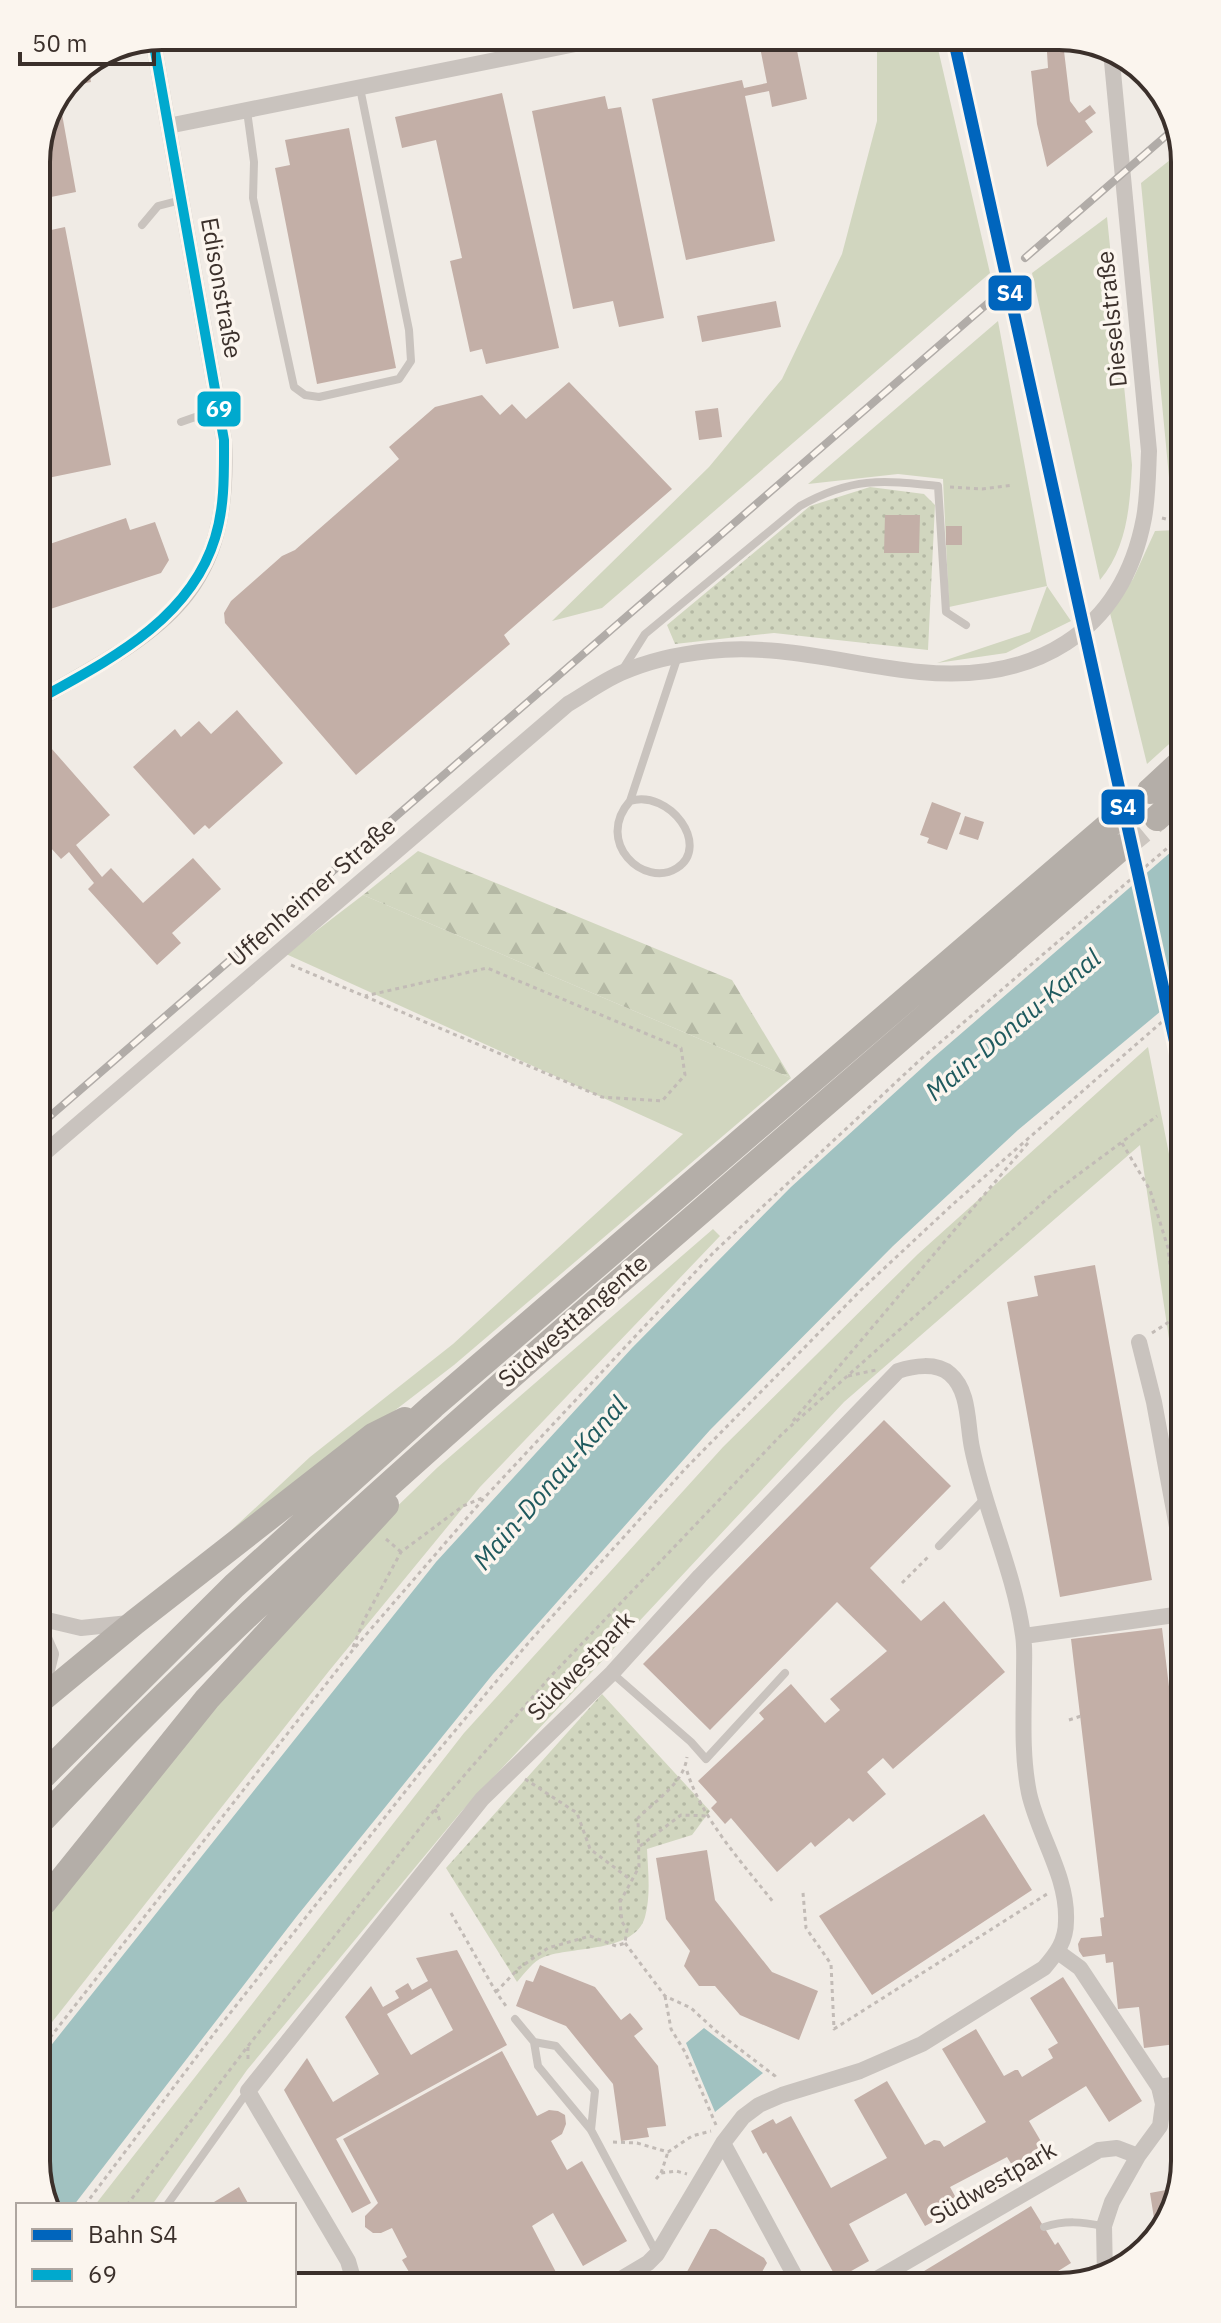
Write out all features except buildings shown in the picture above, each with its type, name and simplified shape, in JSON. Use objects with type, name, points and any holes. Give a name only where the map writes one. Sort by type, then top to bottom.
[{"type":"highway","points":[[1150,791],[1171,772]]},
{"type":"highway","points":[[1157,818],[1171,805]]},
{"type":"highway","name":"Südwesttangente","points":[[50,1769],[234,1586],[433,1406],[1117,818]]},
{"type":"highway","name":"Südwesttangente","points":[[50,1812],[254,1607],[477,1405],[1122,847]]},
{"type":"highway","points":[[50,1895],[207,1699],[477,1405]]},
{"type":"highway","points":[[50,1692],[373,1436],[433,1406]]},
{"type":"street","name":"Edisonstraße","points":[[50,693],[113,657],[174,611],[207,561],[220,517],[226,475],[224,440],[155,50]]},
{"type":"street","points":[[168,126],[545,50]]},
{"type":"street","name":"Dieselstraße","points":[[1112,64],[1149,451],[1145,516],[1123,579]]},
{"type":"street","name":"Uffenheimer Straße","points":[[50,1148],[568,704],[620,673],[710,650],[795,651],[920,672],[977,673],[1033,661],[1063,647],[1101,612],[1123,579]]},
{"type":"street","points":[[1139,1342],[1171,1494]]},
{"type":"street","name":"Südwestpark","points":[[248,2091],[482,1799],[612,1673],[721,1554],[898,1371],[913,1366],[936,1367],[950,1373],[958,1385],[966,1406],[985,1498],[1004,1554],[1024,1636],[1024,1740],[1030,1793],[1060,1885],[1067,1917],[1065,1937],[1058,1952]]},
{"type":"street","points":[[1024,1636],[1171,1616]]},
{"type":"street","points":[[50,1621],[81,1628],[135,1622]]},
{"type":"street","points":[[631,2273],[657,2254],[723,2143],[743,2117],[759,2105],[782,2095],[860,2071],[922,2044],[1044,1968],[1058,1952],[1080,1968],[1159,2087],[1163,2104],[1160,2126],[1138,2156],[1112,2202],[1104,2226],[1105,2263]]},
{"type":"street","points":[[1159,2087],[1171,2085]]},
{"type":"street","points":[[248,2091],[348,2261],[352,2273]]},
{"type":"street","points":[[723,2143],[793,2273]]},
{"type":"street","name":"Südwestpark","points":[[887,2273],[1099,2150],[1117,2148],[1138,2156]]},
{"type":"lane","points":[[247,110],[254,162],[253,198],[294,387],[305,395],[319,397],[399,379],[411,361],[409,330],[359,87]]},
{"type":"lane","points":[[142,225],[158,206],[181,200]]},
{"type":"lane","points":[[181,422],[218,409]]},
{"type":"lane","name":"Uffenheimer Straße","points":[[620,673],[645,634],[800,506],[828,491],[881,480],[938,486]]},
{"type":"lane","points":[[938,486],[946,612],[966,625]]},
{"type":"lane","points":[[630,801],[642,798],[658,801],[683,824],[690,840],[688,856],[680,867],[665,874],[651,873],[627,858],[615,832],[623,809],[630,801],[678,656]]},
{"type":"lane","points":[[939,1546],[985,1498]]},
{"type":"lane","points":[[612,1673],[691,1742],[708,1762],[785,1673]]},
{"type":"lane","points":[[515,2019],[534,2042],[538,2066],[591,2130],[657,2254]]},
{"type":"lane","points":[[534,2042],[556,2046],[595,2091],[591,2130]]},
{"type":"lane","points":[[168,2203],[248,2091]]},
{"type":"lane","points":[[1044,2227],[1060,2221],[1104,2226]]},
{"type":"path","points":[[938,486],[982,489],[1013,485]]},
{"type":"path","points":[[50,2038],[352,1651],[485,1497],[714,1252],[922,1058],[1171,845]]},
{"type":"path","points":[[273,957],[602,1097],[662,1101],[685,1075],[681,1048],[487,968],[365,996]]},
{"type":"path","points":[[87,2203],[226,2019],[423,1769],[530,1641],[686,1468],[861,1290],[952,1205],[1171,1014]]},
{"type":"path","points":[[783,1433],[1056,1191],[1157,1116]]},
{"type":"path","points":[[129,2203],[435,1809],[551,1676],[783,1433],[1035,1134]]},
{"type":"path","points":[[1121,1142],[1150,1190],[1168,1248],[1171,1278]]},
{"type":"path","points":[[1139,1342],[1171,1321]]},
{"type":"path","points":[[352,1651],[364,1620],[401,1552],[463,1506],[485,1497]]},
{"type":"path","points":[[902,1583],[939,1546]]},
{"type":"path","points":[[1069,1720],[1081,1716]]},
{"type":"path","points":[[656,2179],[668,2152],[692,2136],[719,2130],[685,2052],[671,2029],[665,1996],[625,1943],[627,1929],[622,1922],[620,1902],[639,1867],[638,1818],[676,1782],[686,1768],[691,1742]]},
{"type":"path","points":[[686,1768],[692,1787],[709,1816],[774,1903]]},
{"type":"path","points":[[514,1769],[529,1783],[577,1813],[590,1849],[631,1880]]},
{"type":"path","points":[[639,1846],[681,1815],[709,1816]]},
{"type":"path","points":[[803,1893],[806,1928],[831,1964],[834,2029],[1060,1885]]},
{"type":"path","points":[[451,1913],[515,2019]]},
{"type":"path","points":[[496,1992],[519,1968],[548,1948],[590,1936],[616,1946],[625,1943]]},
{"type":"path","points":[[665,1996],[691,2008],[775,2076],[782,2095]]},
{"type":"path","points":[[623,2143],[668,2152]]},
{"type":"path","points":[[661,2173],[676,2171],[701,2181]]},
{"type":"green space","points":[[877,50],[938,50],[990,273],[602,608],[552,621],[709,467],[782,379],[842,254],[877,121]]},
{"type":"green space","points":[[1171,159],[1171,498],[1141,183]]},
{"type":"green space","points":[[1107,217],[1132,465],[1125,526],[1116,554],[1100,580],[1032,273]]},
{"type":"green space","points":[[998,321],[1047,586],[949,607],[943,479],[898,474],[808,484]]},
{"type":"green space","points":[[870,487],[924,494],[935,505],[928,650],[774,633],[675,644],[667,625],[810,506]]},
{"type":"green space","points":[[1171,530],[1171,742],[1147,764],[1109,609],[1133,579],[1155,531]]},
{"type":"green space","points":[[1047,586],[1071,621],[1006,653],[937,663],[1030,632]]},
{"type":"green space","points":[[418,851],[732,980],[791,1078],[363,895]]},
{"type":"green space","points":[[363,895],[791,1078],[454,1365],[194,1565],[310,1457],[453,1344],[683,1134],[286,954]]},
{"type":"green space","points":[[1148,1047],[1171,1164],[1171,1352],[1140,1145],[844,1402],[461,1812],[247,2070],[153,2203],[97,2203],[464,1733],[723,1447],[918,1254]]},
{"type":"green space","points":[[713,1229],[720,1236],[480,1487],[329,1671],[50,2025],[50,1909],[256,1653],[438,1467]]},
{"type":"green space","points":[[602,1694],[710,1811],[692,1835],[647,1849],[648,1900],[639,1929],[616,1943],[544,1957],[517,1982],[446,1868]]},
{"type":"water","name":"Main-Donau-Kanal","points":[[1171,852],[1171,1003],[1018,1130],[893,1246],[710,1430],[493,1674],[297,1916],[76,2203],[59,2203],[52,2183],[50,2161],[50,2047],[436,1562],[632,1348],[791,1187],[934,1057]]},
{"type":"water","points":[[704,2028],[763,2073],[715,2112],[686,2043]]},
{"type":"tunnel","points":[[1117,818],[1150,791]]},
{"type":"tunnel","points":[[1122,847],[1157,818]]},
{"type":"railway","points":[[1025,258],[1167,135]]},
{"type":"railway","points":[[50,1116],[1002,291]]},
{"type":"rail line","name":"S4","points":[[956,50],[1171,1023]]},
{"type":"transit line","name":"69","points":[[50,693],[119,653],[167,615],[203,567],[221,514],[224,440],[155,50]]}]
